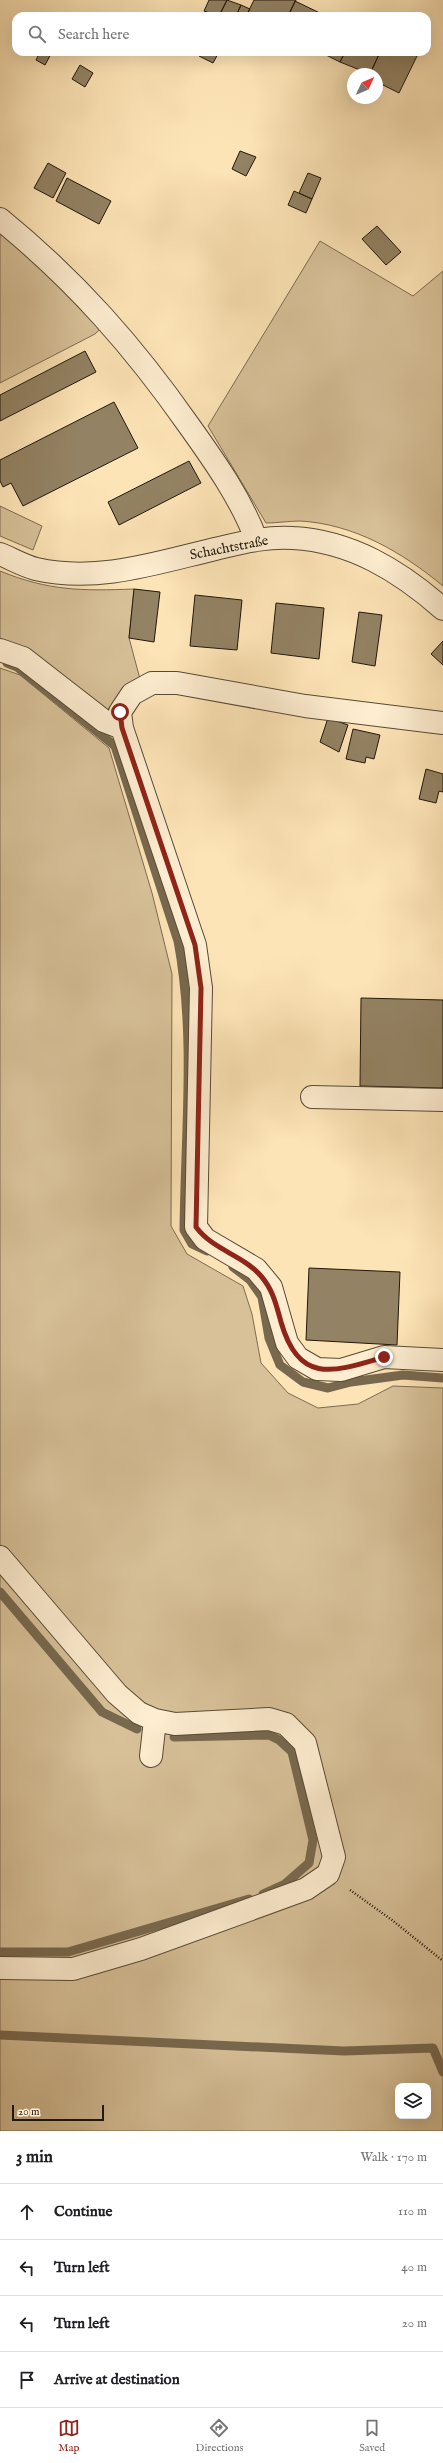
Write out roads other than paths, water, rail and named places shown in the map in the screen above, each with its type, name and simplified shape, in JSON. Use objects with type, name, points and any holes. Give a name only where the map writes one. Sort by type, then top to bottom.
[{"type":"street","points":[[0,219],[34,247],[82,292],[120,335],[215,461],[248,518],[256,540]]},
{"type":"street","name":"Schachtstraße","points":[[0,554],[35,569],[79,575],[125,571],[256,540],[293,538],[331,544],[373,559],[413,583],[443,609]]},
{"type":"street","points":[[0,650],[23,658],[104,721],[122,728]]},
{"type":"street","points":[[443,723],[305,706],[171,683],[152,683],[132,694],[120,712],[122,728],[195,945],[201,988],[196,1227],[205,1239],[256,1270],[271,1287],[287,1343],[298,1358],[317,1369],[340,1370],[384,1357],[443,1360]]},
{"type":"street","points":[[312,1097],[443,1100]]},
{"type":"street","points":[[0,1557],[118,1694],[139,1713],[155,1720],[175,1724],[268,1720],[286,1724],[305,1743],[334,1857],[328,1874],[306,1889],[126,1953],[73,1968],[0,1968]]},
{"type":"street","points":[[151,1756],[155,1720]]},
{"type":"waterway","points":[[7,663],[17,667],[115,746],[178,941],[187,1013],[188,1049],[184,1230],[192,1244],[207,1251]]},
{"type":"waterway","points":[[233,1267],[250,1280],[262,1297],[269,1338],[280,1365],[303,1382],[328,1388],[351,1382],[403,1375],[443,1378]]},
{"type":"waterway","points":[[0,1592],[102,1712],[137,1729]]},
{"type":"waterway","points":[[174,1737],[269,1735],[279,1740],[292,1752],[313,1840],[309,1863],[285,1884],[263,1894]]},
{"type":"waterway","points":[[0,1952],[68,1952],[249,1899]]},
{"type":"waterway","points":[[0,2035],[344,2051],[433,2048],[443,2072]]}]
